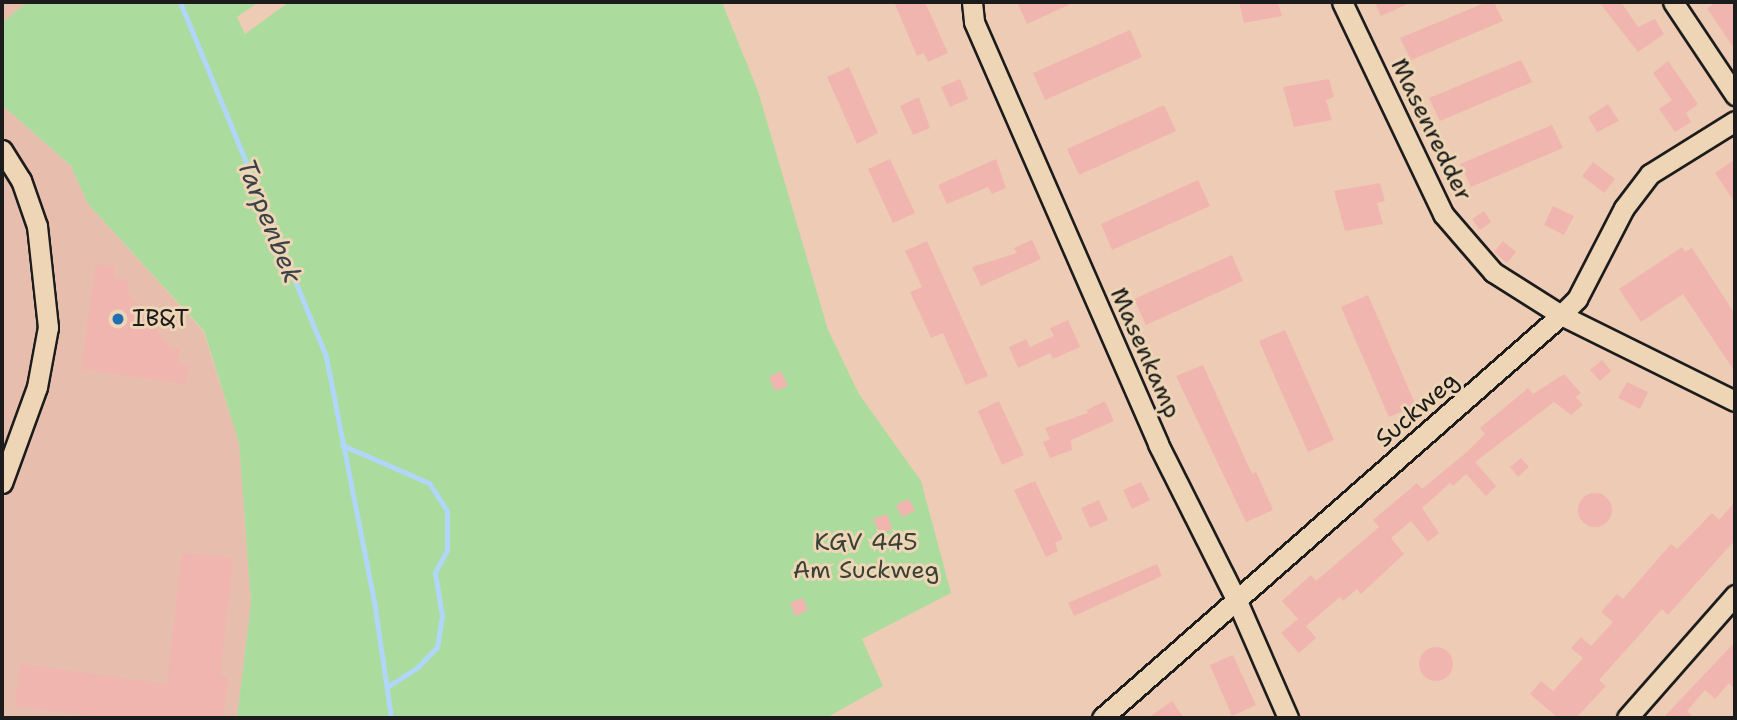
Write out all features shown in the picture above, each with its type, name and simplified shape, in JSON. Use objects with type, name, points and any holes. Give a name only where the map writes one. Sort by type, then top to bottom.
[{"type":"street","name":"Masenkamp","points":[[972,2],[974,22],[1153,431],[1237,601],[1288,718]]},
{"type":"street","name":"Masenredder","points":[[1342,2],[1443,214],[1493,272],[1561,315],[1735,401]]},
{"type":"street","points":[[1673,2],[1735,95]]},
{"type":"street","name":"Suckweg","points":[[1102,718],[1561,315],[1577,299],[1624,208],[1650,174],[1735,121]]},
{"type":"street","points":[[2,150],[21,180],[37,226],[48,327],[37,387],[2,483]]},
{"type":"street","points":[[1627,718],[1735,595]]},
{"type":"shaded area","points":[[2,2],[27,2],[2,23]]},
{"type":"shaded area","points":[[2,105],[71,166],[88,204],[203,331],[239,442],[251,602],[237,718],[2,718]]},
{"type":"green space","name":"KGV 445 Am Suckweg","points":[[27,2],[259,2],[237,17],[245,34],[289,2],[729,2],[723,5],[758,91],[828,330],[859,394],[921,481],[951,593],[862,639],[883,686],[826,718],[237,718],[251,602],[239,443],[204,331],[88,204],[71,166],[2,105],[2,23]]},
{"type":"building","points":[[894,2],[925,2],[948,53],[928,62],[924,53],[917,56]]},
{"type":"building","points":[[1017,2],[1075,2],[1027,24]]},
{"type":"building","points":[[1239,2],[1278,2],[1282,16],[1244,23]]},
{"type":"building","points":[[1375,2],[1412,2],[1381,16]]},
{"type":"building","points":[[1487,2],[1494,2],[1503,21],[1411,60],[1400,38]]},
{"type":"building","points":[[1599,2],[1621,2],[1638,27],[1655,19],[1664,34],[1638,52]]},
{"type":"building","points":[[1717,2],[1735,2],[1735,50],[1707,8]]},
{"type":"building","points":[[1130,30],[1142,57],[1045,100],[1033,73]]},
{"type":"building","points":[[1521,60],[1532,82],[1440,121],[1429,98]]},
{"type":"building","points":[[1668,61],[1698,104],[1686,113],[1691,122],[1675,132],[1659,109],[1672,100],[1653,73]]},
{"type":"building","points":[[849,67],[878,133],[857,144],[827,77]]},
{"type":"building","points":[[960,79],[968,99],[950,107],[941,87]]},
{"type":"building","points":[[1329,79],[1334,97],[1326,100],[1332,120],[1294,127],[1283,87]]},
{"type":"building","points":[[919,97],[930,128],[913,135],[900,106]]},
{"type":"building","points":[[1608,104],[1619,121],[1597,132],[1588,117]]},
{"type":"building","points":[[1164,105],[1176,131],[1079,175],[1067,149]]},
{"type":"building","points":[[1552,125],[1563,148],[1471,187],[1460,164]]},
{"type":"building","points":[[890,159],[915,213],[893,223],[868,169]]},
{"type":"building","points":[[996,159],[1006,188],[992,194],[988,187],[947,204],[938,185]]},
{"type":"building","points":[[1735,159],[1735,203],[1715,173]]},
{"type":"building","points":[[1593,162],[1615,179],[1604,193],[1582,176]]},
{"type":"building","points":[[1198,180],[1210,206],[1112,250],[1101,224]]},
{"type":"building","points":[[1380,183],[1385,201],[1377,203],[1383,224],[1345,231],[1334,191]]},
{"type":"building","points":[[1553,206],[1574,216],[1564,235],[1544,225]]},
{"type":"building","points":[[1484,211],[1491,222],[1480,230],[1472,219]]},
{"type":"building","points":[[1032,240],[1041,259],[981,286],[972,267],[1017,253],[1014,248]]},
{"type":"building","points":[[927,241],[988,376],[966,385],[943,333],[931,338],[910,292],[922,287],[905,251]]},
{"type":"building","points":[[1503,241],[1516,252],[1507,263],[1494,252]]},
{"type":"building","points":[[1682,247],[1685,252],[1692,248],[1735,314],[1735,372],[1683,294],[1641,322],[1619,289]]},
{"type":"building","points":[[1232,255],[1243,281],[1146,325],[1134,299]]},
{"type":"building","name":"IB&T","points":[[96,264],[115,266],[114,278],[128,280],[127,291],[170,348],[180,349],[178,363],[190,365],[186,384],[81,369]]},
{"type":"building","points":[[1368,295],[1416,406],[1389,417],[1341,307]]},
{"type":"building","points":[[1068,320],[1080,347],[1053,359],[1050,353],[1018,368],[1009,347],[1026,339],[1030,347],[1054,336],[1050,328]]},
{"type":"building","points":[[1285,330],[1334,440],[1308,452],[1259,341]]},
{"type":"building","points":[[1602,360],[1611,371],[1600,381],[1590,370]]},
{"type":"building","points":[[1203,365],[1252,474],[1256,472],[1273,510],[1246,522],[1176,376]]},
{"type":"building","points":[[781,371],[788,386],[775,391],[769,377]]},
{"type":"building","points":[[1564,374],[1581,393],[1576,397],[1583,405],[1571,415],[1554,402],[1475,462],[1496,486],[1486,496],[1466,474],[1453,486],[1450,483],[1422,508],[1439,533],[1428,542],[1411,521],[1391,538],[1404,554],[1361,594],[1357,589],[1343,601],[1340,597],[1306,626],[1316,638],[1299,653],[1281,633],[1298,619],[1282,601],[1311,575],[1316,581],[1379,527],[1373,520],[1417,483],[1422,489],[1467,452],[1485,434],[1480,428],[1528,388],[1533,394]]},
{"type":"building","points":[[1627,382],[1648,392],[1640,409],[1618,398]]},
{"type":"building","points":[[999,401],[1024,455],[1002,465],[978,411]]},
{"type":"building","points":[[1105,401],[1114,421],[1071,440],[1072,450],[1050,458],[1043,442],[1050,439],[1045,428],[1088,413],[1087,410]]},
{"type":"building","points":[[1521,458],[1529,467],[1518,477],[1510,467]]},
{"type":"building","points":[[1035,481],[1063,539],[1055,543],[1058,551],[1046,557],[1014,490]]},
{"type":"building","points":[[1141,482],[1150,500],[1132,509],[1123,490]]},
{"type":"building","points":[[1595,493],[1607,498],[1612,510],[1607,522],[1595,527],[1583,522],[1578,510],[1583,498]]},
{"type":"building","points":[[909,499],[915,511],[902,517],[896,505]]},
{"type":"building","points":[[1099,500],[1108,520],[1090,528],[1081,508]]},
{"type":"building","points":[[1735,502],[1735,540],[1668,615],[1662,609],[1599,680],[1606,686],[1576,718],[1558,718],[1530,694],[1541,681],[1553,691],[1583,658],[1571,648],[1581,637],[1591,646],[1613,622],[1601,612],[1617,594],[1623,599],[1671,544],[1677,549],[1712,513],[1719,520]]},
{"type":"building","points":[[887,514],[892,529],[880,534],[873,519]]},
{"type":"building","points":[[182,553],[233,558],[220,675],[228,676],[223,718],[105,718],[15,706],[20,664],[167,684]]},
{"type":"building","points":[[1157,564],[1162,576],[1074,616],[1068,603]]},
{"type":"building","points":[[803,598],[808,610],[795,616],[790,603]]},
{"type":"building","points":[[1735,642],[1735,689],[1729,683],[1715,699],[1705,690],[1687,711],[1694,718],[1663,718]]},
{"type":"building","points":[[1436,647],[1448,652],[1453,664],[1448,676],[1436,681],[1424,676],[1419,664],[1424,652]]},
{"type":"building","points":[[1233,655],[1256,705],[1232,716],[1210,665]]},
{"type":"building","points":[[1172,701],[1184,718],[1148,718]]},
{"type":"waterway","name":"Tarpenbek","points":[[180,2],[326,357],[374,601],[391,718]]},
{"type":"waterway","name":"Tarpenbek","points":[[342,445],[429,483],[447,511],[447,550],[435,573],[442,616],[437,647],[418,667],[387,687]]},
{"type":"place","name":"IB&T","points":[[118,319]]}]
